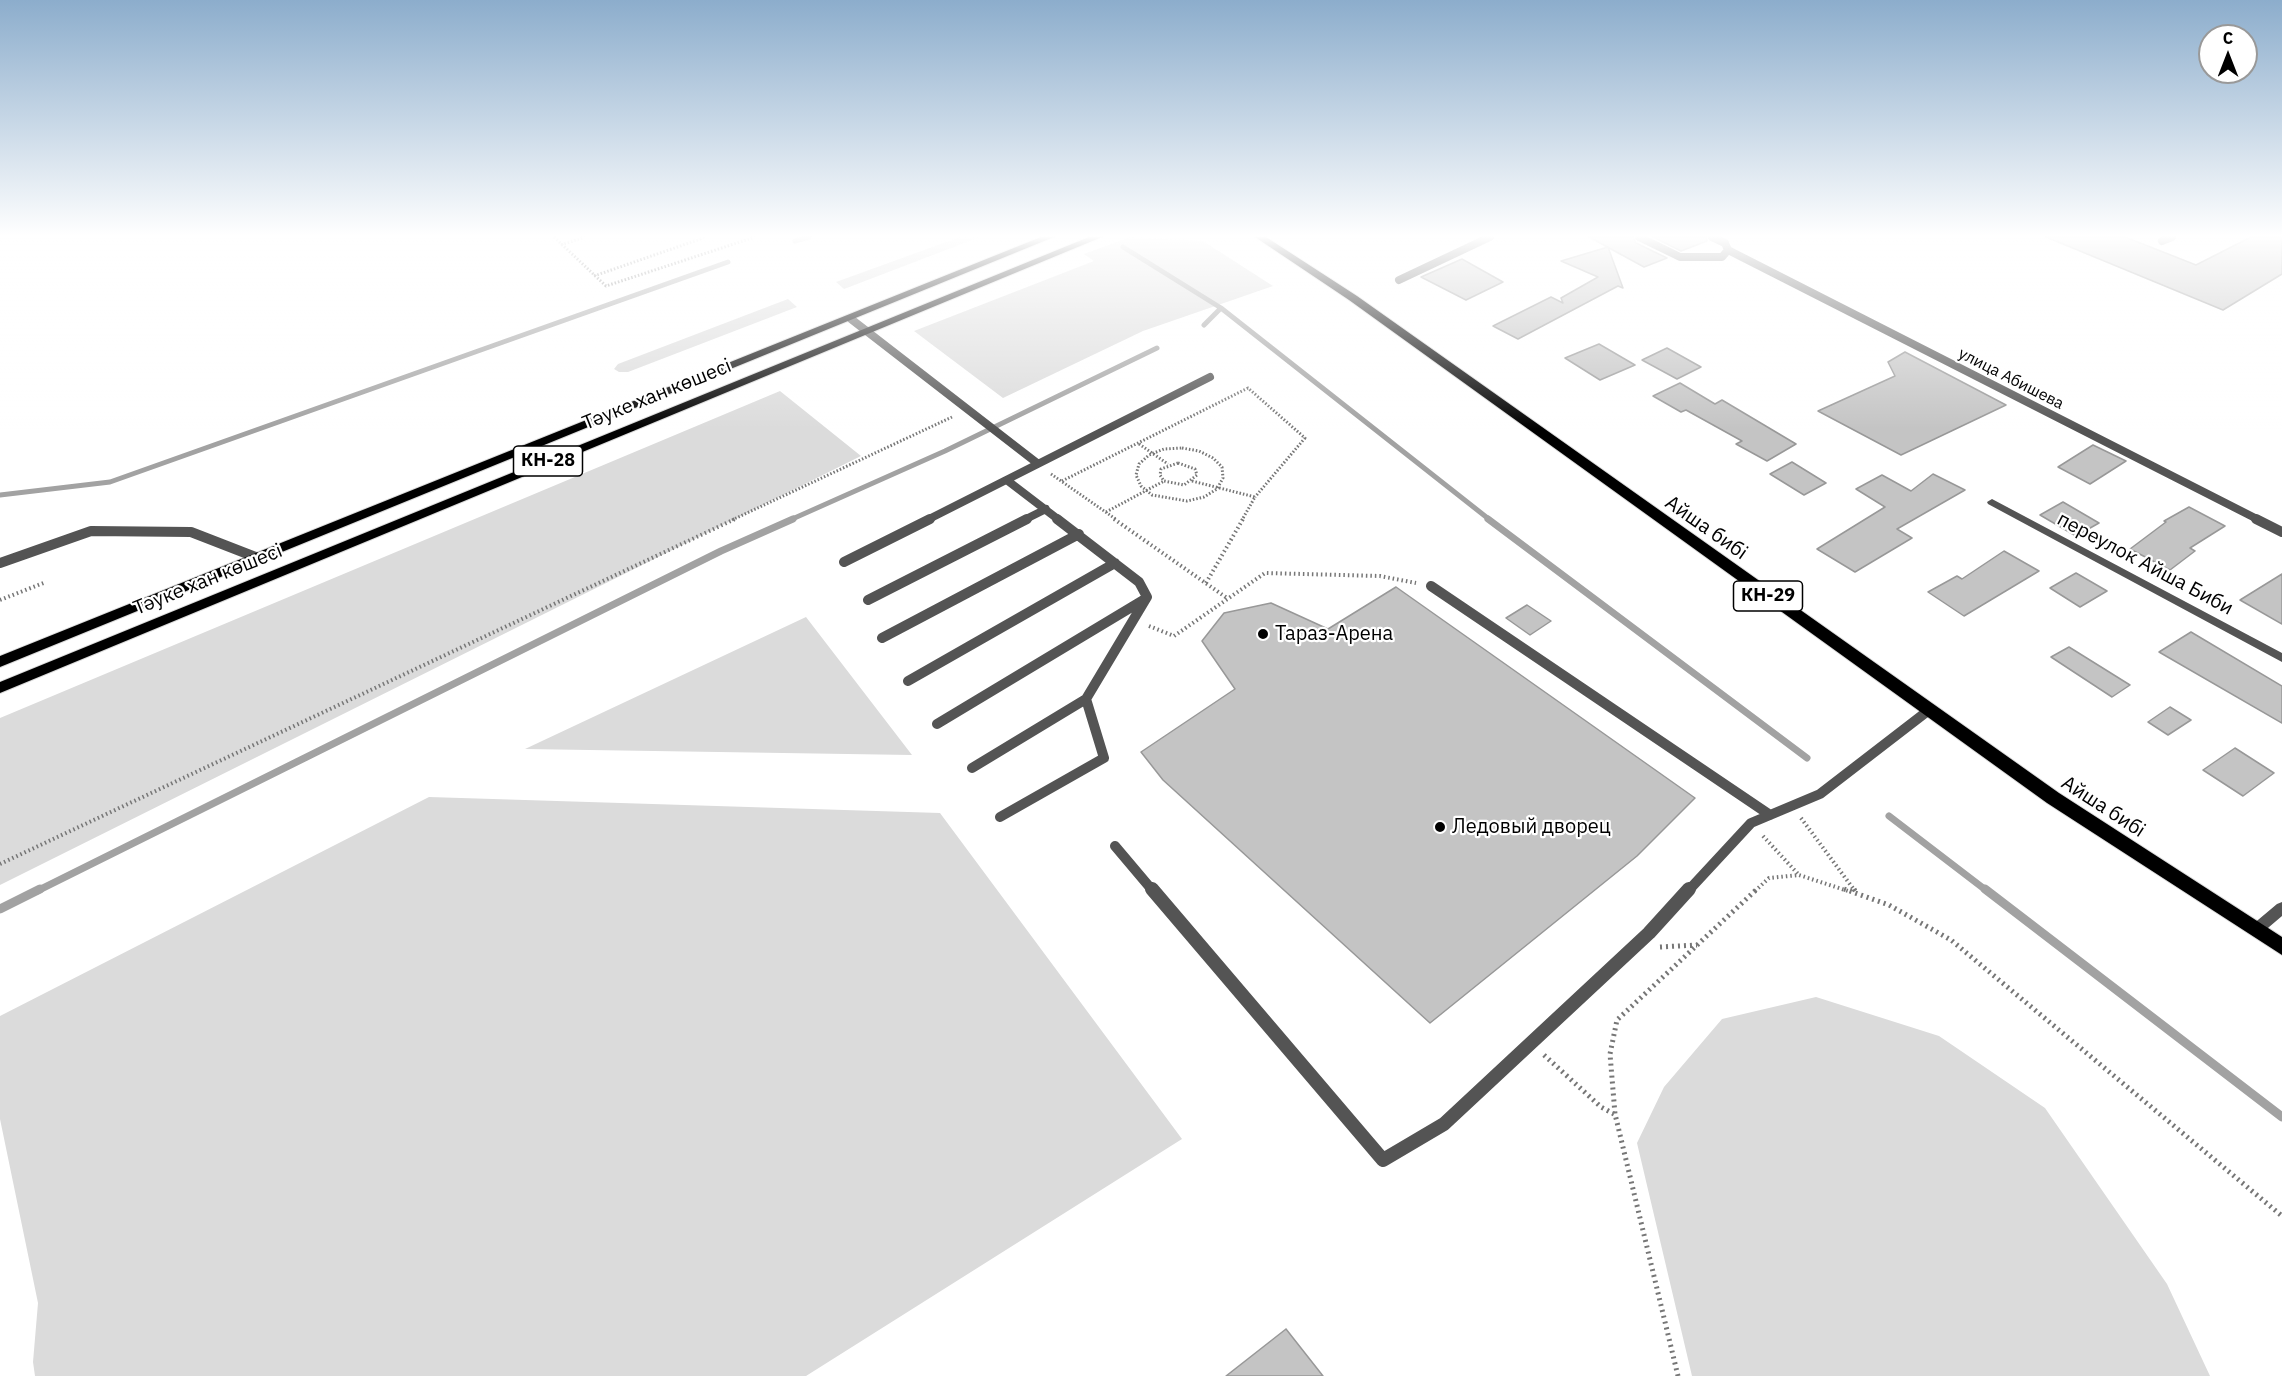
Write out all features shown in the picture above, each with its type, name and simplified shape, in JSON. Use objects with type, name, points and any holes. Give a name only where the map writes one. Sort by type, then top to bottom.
[{"type":"main road","name":"Тәуке хан көшесі","points":[[0,662],[894,301]]},
{"type":"main road","name":"Тәуке хан көшесі","points":[[0,688],[938,301]]},
{"type":"main road","name":"Айша бибі","points":[[1357,301],[2053,798],[2282,947]]},
{"type":"street","name":"переулок Айша Биби","points":[[1992,502],[2282,658]]},
{"type":"street","points":[[2257,929],[2282,908]]},
{"type":"lane","name":"улица Абишева","points":[[1829,301],[2282,532]]},
{"type":"lane","points":[[851,319],[1037,463]]},
{"type":"lane","points":[[844,562],[1210,377]]},
{"type":"lane","points":[[1008,481],[1046,508],[1139,582],[1147,597]]},
{"type":"lane","points":[[868,600],[1046,508]]},
{"type":"lane","points":[[0,563],[91,531],[191,532],[258,558]]},
{"type":"lane","points":[[882,638],[1079,534]]},
{"type":"lane","points":[[908,681],[1115,563]]},
{"type":"lane","points":[[1431,586],[1770,815]]},
{"type":"lane","points":[[972,768],[1086,699],[1147,597]]},
{"type":"lane","points":[[937,724],[1147,597]]},
{"type":"lane","points":[[1000,817],[1104,758],[1086,699]]},
{"type":"lane","points":[[1115,846],[1383,1160],[1444,1124],[1632,949],[1751,823],[1820,794],[1929,710]]},
{"type":"path","points":[[1062,482],[1248,388],[1305,438],[1255,497],[1206,583]]},
{"type":"path","points":[[0,864],[966,410]]},
{"type":"path","points":[[1138,443],[1168,464]]},
{"type":"path","points":[[1182,448],[1206,454],[1222,467],[1223,478],[1219,486],[1204,497],[1187,501],[1169,500],[1146,490],[1141,486],[1136,475],[1139,464],[1153,454],[1182,448]]},
{"type":"path","points":[[1037,463],[1227,598]]},
{"type":"path","points":[[1192,481],[1197,475],[1195,469],[1178,463],[1168,464],[1161,469],[1160,475],[1164,481],[1173,485],[1192,481],[1219,486],[1255,497]]},
{"type":"path","points":[[1106,512],[1164,481]]},
{"type":"path","points":[[1134,620],[1174,636],[1265,573],[1380,576],[1431,586]]},
{"type":"path","points":[[0,600],[46,582]]},
{"type":"path","points":[[1792,806],[1858,894]]},
{"type":"path","points":[[1751,823],[1799,875]]},
{"type":"path","points":[[1678,1376],[1615,1114],[1610,1054],[1617,1020],[1769,878],[1799,875],[1858,894],[1889,905],[1951,940],[2282,1216]]},
{"type":"path","points":[[1632,949],[1698,945]]},
{"type":"path","points":[[1531,1043],[1601,1107],[1615,1114]]},
{"type":"shaded area","points":[[782,301],[790,301],[797,307],[628,372],[619,372],[614,369],[618,364]]},
{"type":"shaded area","points":[[991,301],[1229,301],[1143,331],[1003,398],[914,331]]},
{"type":"shaded area","points":[[780,391],[861,456],[0,885],[0,718]]},
{"type":"shaded area","points":[[806,617],[912,755],[525,749]]},
{"type":"shaded area","points":[[429,797],[940,813],[1182,1139],[806,1376],[35,1376],[33,1362],[38,1303],[0,1119],[0,1016]]},
{"type":"shaded area","points":[[1816,997],[1939,1036],[2045,1108],[2167,1284],[2210,1376],[1692,1376],[1637,1143],[1664,1087],[1722,1019]]},
{"type":"building","points":[[1543,301],[1563,303],[1562,301],[1589,301],[1518,339],[1493,326]]},
{"type":"building","points":[[2202,301],[2237,301],[2223,310]]},
{"type":"building","points":[[1599,344],[1635,365],[1600,380],[1565,358]]},
{"type":"building","points":[[1667,348],[1701,367],[1677,379],[1642,360]]},
{"type":"building","points":[[1905,352],[2006,405],[1901,455],[1818,411],[1895,376],[1888,362]]},
{"type":"building","points":[[1680,383],[1715,404],[1722,400],[1796,444],[1767,461],[1736,444],[1742,441],[1686,410],[1681,412],[1653,396]]},
{"type":"building","points":[[2093,445],[2126,461],[2090,484],[2058,467]]},
{"type":"building","points":[[1792,462],[1826,483],[1804,495],[1770,474]]},
{"type":"building","points":[[1933,474],[1965,490],[1897,529],[1912,538],[1855,572],[1817,549],[1885,507],[1856,489],[1882,475],[1911,491]]},
{"type":"building","points":[[2063,502],[2099,523],[2076,536],[2040,515]]},
{"type":"building","points":[[2189,507],[2225,526],[2190,548],[2195,551],[2170,570],[2130,549],[2166,522],[2164,521]]},
{"type":"building","points":[[2004,551],[2039,571],[1964,616],[1928,592],[1957,576],[1962,579]]},
{"type":"building","points":[[2076,573],[2107,591],[2080,607],[2050,588]]},
{"type":"building","points":[[2282,574],[2282,624],[2240,600]]},
{"type":"building","name":"Ледовый дворец","points":[[1396,587],[1695,798],[1637,856],[1430,1023],[1163,780],[1141,752],[1235,689],[1202,641],[1224,613],[1271,603],[1328,629]]},
{"type":"building","points":[[1527,605],[1551,621],[1530,635],[1506,618]]},
{"type":"building","points":[[2191,632],[2282,686],[2282,723],[2159,652]]},
{"type":"building","points":[[2069,647],[2130,685],[2112,697],[2051,657]]},
{"type":"building","points":[[2170,707],[2191,720],[2168,735],[2148,722]]},
{"type":"building","points":[[2235,748],[2274,773],[2243,796],[2203,770]]},
{"type":"building","points":[[1286,1329],[1323,1376],[1226,1376]]},
{"type":"waterway","points":[[0,495],[110,482],[618,301]]},
{"type":"waterway","points":[[1210,301],[1221,308]]},
{"type":"waterway","points":[[1204,325],[1221,308]]},
{"type":"waterway","points":[[1221,308],[1490,520]]},
{"type":"waterway","points":[[790,520],[945,451],[1157,348]]},
{"type":"waterway","points":[[37,891],[721,551],[793,519]]},
{"type":"waterway","points":[[1488,519],[1807,758]]},
{"type":"waterway","points":[[1889,816],[1987,891]]},
{"type":"waterway","points":[[0,909],[40,889]]},
{"type":"waterway","points":[[1985,889],[2282,1117]]},
{"type":"place","name":"Тараз-Арена","points":[[1263,634]]},
{"type":"place","name":"Ледовый дворец","points":[[1440,827]]}]
